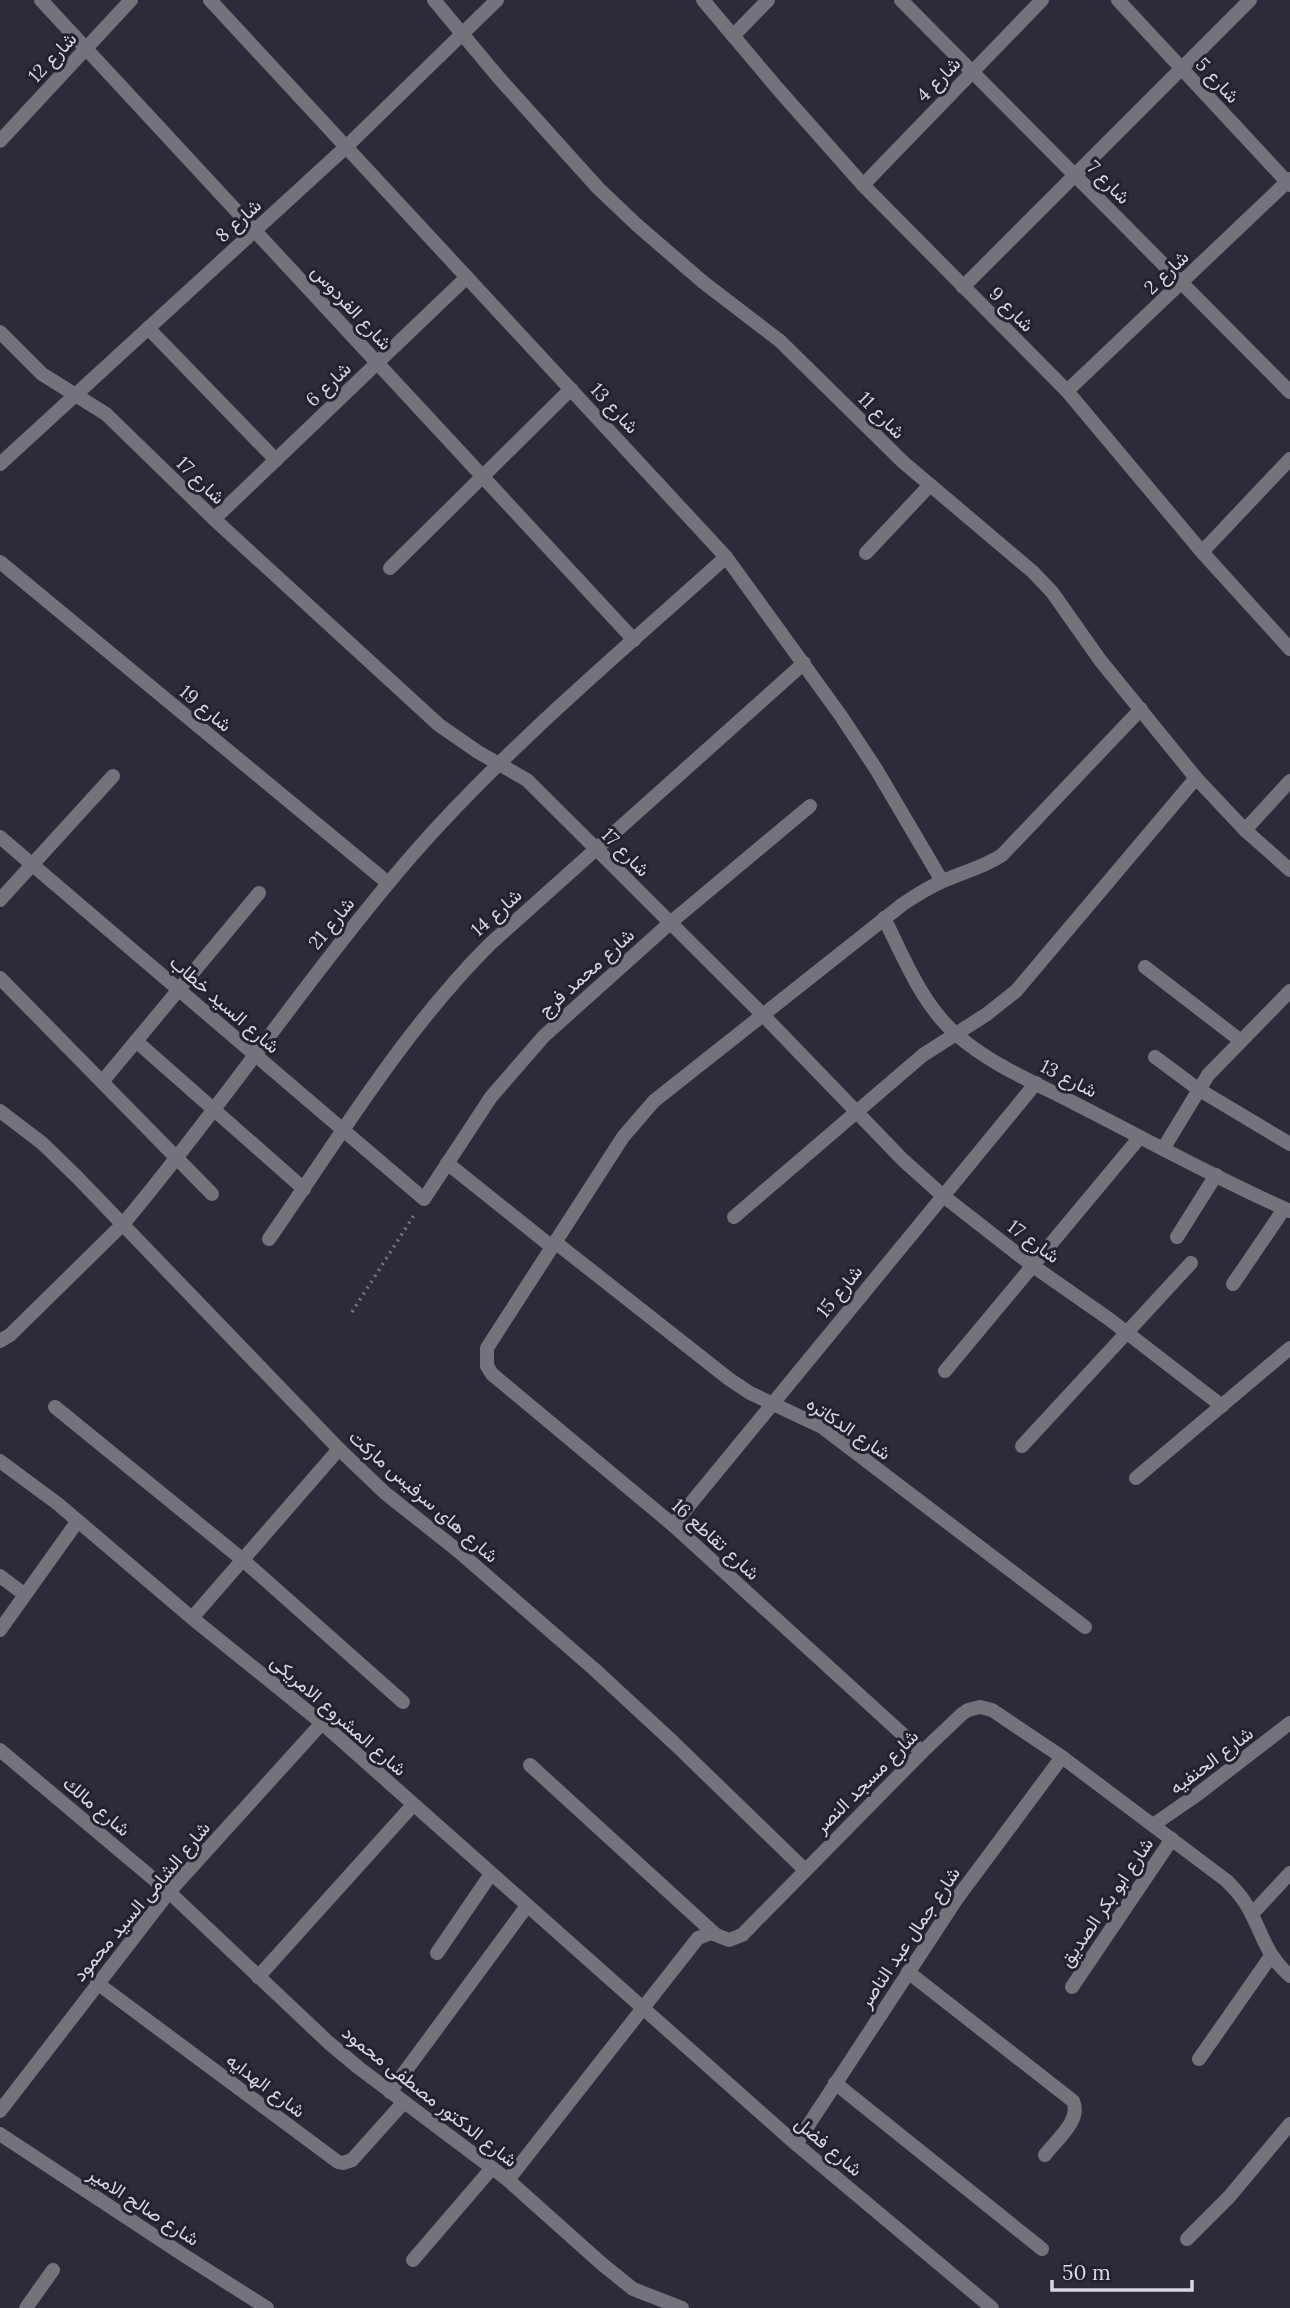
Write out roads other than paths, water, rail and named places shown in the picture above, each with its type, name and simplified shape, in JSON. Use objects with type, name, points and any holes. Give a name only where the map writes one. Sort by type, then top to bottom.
[{"type":"street","name":"شارع الفردوس","points":[[41,0],[634,640]]},
{"type":"street","name":"شارع 12","points":[[0,141],[131,0]]},
{"type":"street","name":"شارع 13","points":[[211,0],[726,558],[804,663],[876,769],[942,881]]},
{"type":"street","name":"شارع 11","points":[[434,0],[597,188],[703,282],[780,341],[868,430],[1033,572],[1052,592],[1100,660],[1196,778],[1245,830],[1290,870]]},
{"type":"street","name":"شارع 8","points":[[0,464],[346,147],[497,0]]},
{"type":"street","name":"شارع 9","points":[[704,0],[863,185],[1067,391],[1202,552],[1290,649]]},
{"type":"street","points":[[733,36],[768,0]]},
{"type":"street","name":"شارع 7","points":[[901,0],[1290,392]]},
{"type":"street","name":"شارع 4","points":[[863,185],[1042,0]]},
{"type":"street","name":"شارع 5","points":[[1118,0],[1289,182]]},
{"type":"street","points":[[963,287],[1250,0]]},
{"type":"street","name":"شارع 2","points":[[1067,391],[1289,182]]},
{"type":"street","name":"شارع 6","points":[[214,519],[467,277]]},
{"type":"street","points":[[148,328],[276,460]]},
{"type":"street","name":"شارع 17","points":[[0,332],[42,374],[106,414],[214,519],[439,725],[478,752],[527,780],[903,1160],[942,1195],[1033,1265],[1128,1332],[1222,1406]]},
{"type":"street","points":[[390,568],[571,388]]},
{"type":"street","points":[[1202,552],[1290,460]]},
{"type":"street","points":[[866,554],[930,485]]},
{"type":"street","name":"شارع 21","points":[[0,1341],[10,1335],[123,1224],[320,968],[388,883],[444,820],[500,763],[726,558]]},
{"type":"street","name":"شارع 19","points":[[0,562],[388,883]]},
{"type":"street","name":"شارع 14","points":[[269,1239],[409,1036],[461,973],[804,663]]},
{"type":"street","points":[[553,1244],[623,1137],[654,1101],[884,918],[922,891],[987,865],[1002,855],[1141,709]]},
{"type":"street","points":[[0,901],[113,776]]},
{"type":"street","points":[[734,1217],[923,1055],[987,1014],[1016,991],[1196,778]]},
{"type":"street","points":[[1245,830],[1290,781]]},
{"type":"street","name":"شارع محمد فرج","points":[[424,1199],[491,1097],[544,1036],[670,923],[810,806]]},
{"type":"street","name":"شارع السيد خطاب","points":[[0,837],[424,1199]]},
{"type":"street","points":[[102,1082],[259,893]]},
{"type":"street","name":"شارع 13","points":[[884,918],[929,1003],[955,1034],[992,1059],[1036,1083],[1287,1210]]},
{"type":"street","points":[[1145,967],[1241,1041]]},
{"type":"street","points":[[0,978],[212,1194]]},
{"type":"street","points":[[1163,1149],[1198,1089],[1219,1063],[1290,991]]},
{"type":"street","points":[[136,1041],[304,1189]]},
{"type":"street","points":[[1155,1057],[1198,1089],[1290,1144]]},
{"type":"street","name":"شارع 15","points":[[673,1525],[1036,1083]]},
{"type":"street","name":"شارع هاى سرفيس ماركت","points":[[0,1111],[42,1143],[385,1493],[457,1550],[594,1669],[804,1870]]},
{"type":"street","points":[[945,1371],[1140,1137]]},
{"type":"street","name":"شارع الدكاتره","points":[[447,1163],[729,1380],[798,1414],[833,1435],[1085,1627]]},
{"type":"street","points":[[1177,1237],[1216,1175]]},
{"type":"street","points":[[1233,1284],[1287,1210]]},
{"type":"street","name":"شارع تقاطع 16","points":[[553,1244],[487,1348],[486,1357],[492,1374],[673,1525],[922,1752]]},
{"type":"street","points":[[1023,1446],[1191,1263]]},
{"type":"street","points":[[1136,1478],[1290,1348]]},
{"type":"street","points":[[55,1407],[243,1560],[403,1702]]},
{"type":"street","points":[[192,1618],[339,1449]]},
{"type":"street","name":"شارع المشروع الامريكى","points":[[0,1461],[58,1504],[192,1618],[322,1723],[643,2010]]},
{"type":"street","points":[[0,1630],[78,1522]]},
{"type":"street","points":[[0,1576],[24,1594]]},
{"type":"street","name":"شارع مسجد النصر","points":[[508,2180],[698,1938],[706,1933],[729,1940],[738,1938],[922,1752],[968,1710],[980,1707],[992,1710],[1062,1757],[1227,1881],[1241,1896],[1252,1914],[1271,1956],[1290,1976]]},
{"type":"street","name":"شارع الشامى السيد محمود","points":[[0,2111],[169,1892],[322,1723]]},
{"type":"street","name":"شارع الحنفيه","points":[[1153,1825],[1290,1723]]},
{"type":"street","name":"شارع مالك","points":[[1,1753],[169,1892]]},
{"type":"street","name":"شارع جمال عبد الناصر","points":[[796,2144],[958,1897],[1062,1757]]},
{"type":"street","points":[[530,1765],[715,1934]]},
{"type":"street","points":[[258,1977],[413,1805]]},
{"type":"street","name":"شارع ابو بكر الصديق","points":[[1072,1987],[1172,1839]]},
{"type":"street","points":[[1252,1914],[1290,1873]]},
{"type":"street","points":[[437,1953],[491,1874]]},
{"type":"street","name":"شارع الدكتور مصطفى محمود","points":[[169,1892],[329,2043],[508,2180],[633,2289],[682,2308]]},
{"type":"street","points":[[390,2092],[527,1906]]},
{"type":"street","points":[[1199,2059],[1271,1956]]},
{"type":"street","points":[[908,1972],[1073,2101],[1076,2110],[1073,2120],[1045,2155]]},
{"type":"street","name":"شارع الهدايه","points":[[97,1983],[338,2162],[352,2160],[404,2102]]},
{"type":"street","name":"شارع فضل","points":[[643,2010],[796,2144],[992,2308]]},
{"type":"street","points":[[835,2084],[1042,2249]]},
{"type":"street","points":[[1187,2239],[1229,2197],[1290,2124]]},
{"type":"street","name":"شارع صالح الامير","points":[[0,2134],[267,2308]]},
{"type":"street","points":[[413,2260],[492,2168]]},
{"type":"street","points":[[26,2308],[53,2270]]}]
